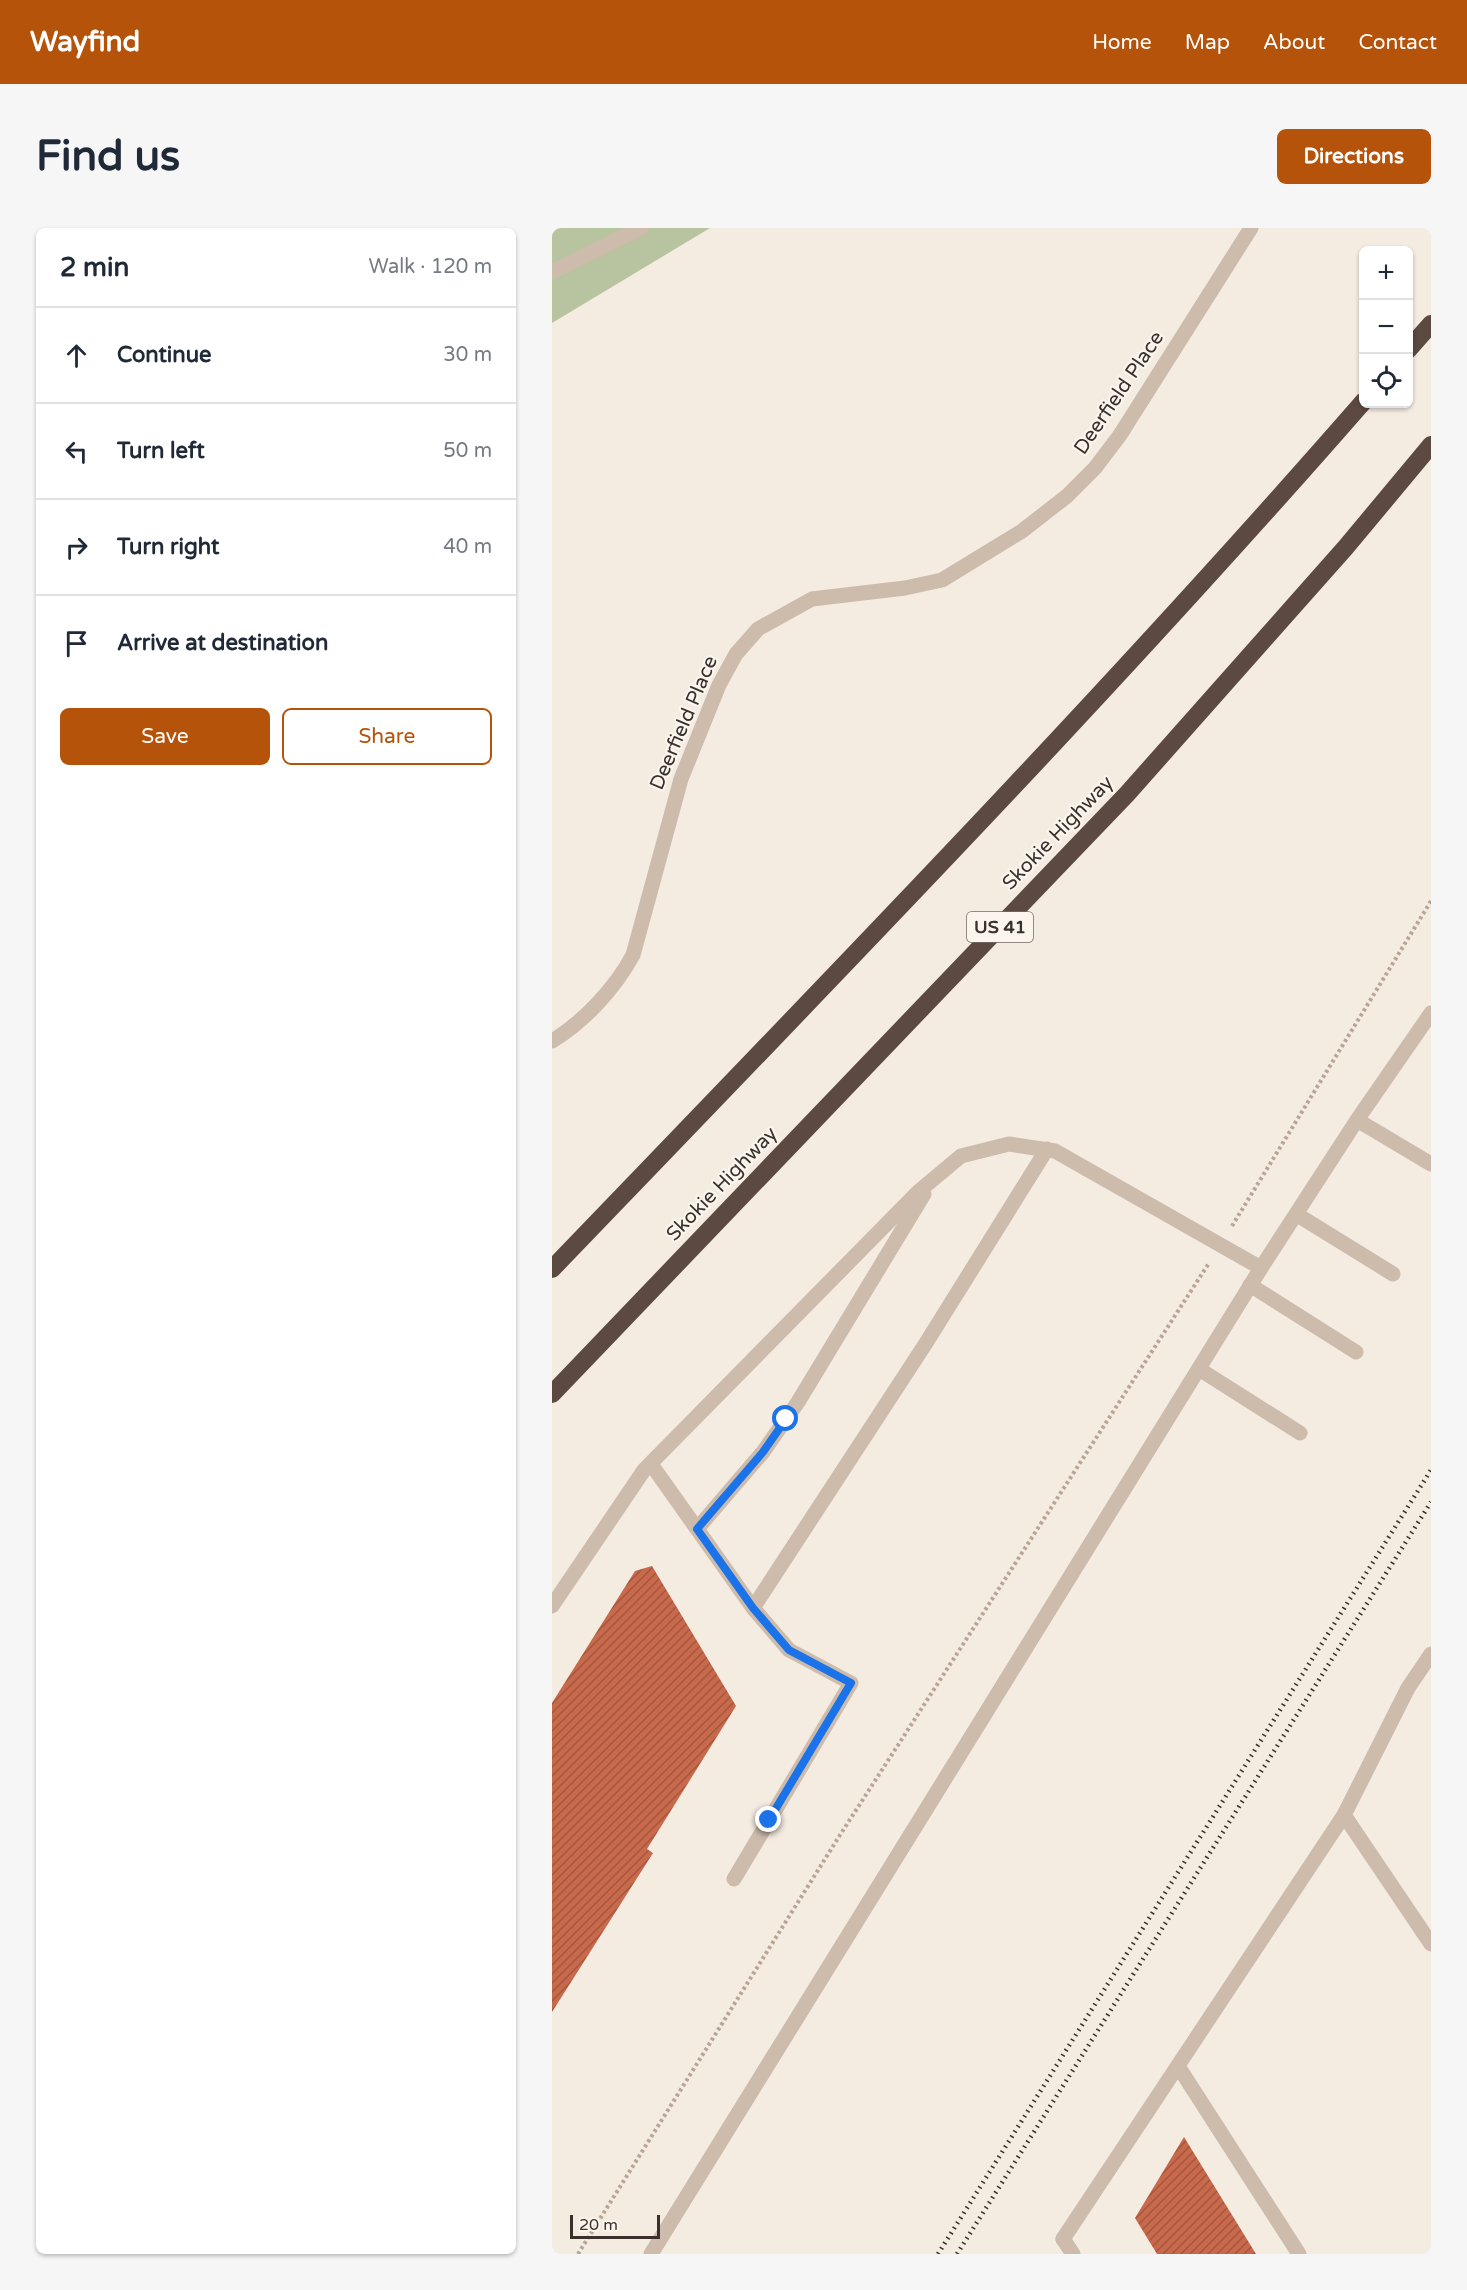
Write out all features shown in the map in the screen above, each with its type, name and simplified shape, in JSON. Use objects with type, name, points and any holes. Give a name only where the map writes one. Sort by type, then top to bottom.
[{"type":"highway","points":[[1413,344],[1431,324]]},
{"type":"highway","points":[[552,1269],[972,831],[1255,525],[1359,407]]},
{"type":"highway","name":"Skokie Highway","points":[[552,1394],[1127,794],[1346,548],[1431,445]]},
{"type":"street","points":[[552,272],[641,228]]},
{"type":"street","name":"Deerfield Place","points":[[552,1041],[597,1004],[621,977],[633,955],[663,836],[681,779],[719,684],[736,654],[758,629],[812,598],[905,588],[942,580],[1022,531],[1067,496],[1095,468],[1120,435],[1251,228]]},
{"type":"street","points":[[651,2254],[1250,1285],[1357,1120],[1430,1019]]},
{"type":"street","points":[[1357,1120],[1431,1164]]},
{"type":"street","points":[[552,1606],[651,1464],[932,1180],[961,1156],[1008,1144],[1055,1151],[1221,1243],[1261,1268]]},
{"type":"street","points":[[753,1608],[926,1343],[1047,1149]]},
{"type":"street","points":[[697,1529],[763,1452],[798,1402],[932,1180]]},
{"type":"street","points":[[1296,1214],[1393,1274]]},
{"type":"street","points":[[1250,1285],[1356,1352]]},
{"type":"street","points":[[1199,1369],[1300,1433]]},
{"type":"street","points":[[651,1464],[753,1608],[789,1650],[851,1683],[734,1879]]},
{"type":"street","points":[[1073,2254],[1063,2239],[1344,1815],[1408,1688],[1431,1654]]},
{"type":"street","points":[[1344,1815],[1431,1944]]},
{"type":"street","points":[[1178,2066],[1299,2254]]},
{"type":"path","points":[[578,2254],[840,1835],[1221,1243],[1431,901]]},
{"type":"green space","points":[[552,228],[710,228],[552,323]]},
{"type":"building","points":[[652,1566],[736,1706],[647,1849],[653,1853],[552,2012],[552,1703],[635,1571]]},
{"type":"building","points":[[1184,2137],[1256,2254],[1157,2254],[1135,2218]]},
{"type":"railway","points":[[938,2254],[1431,1470]]},
{"type":"railway","points":[[957,2254],[1431,1502]]},
{"type":"route","points":[[769,1820],[851,1683],[789,1650],[753,1608],[697,1529],[763,1452],[786,1419]]}]
